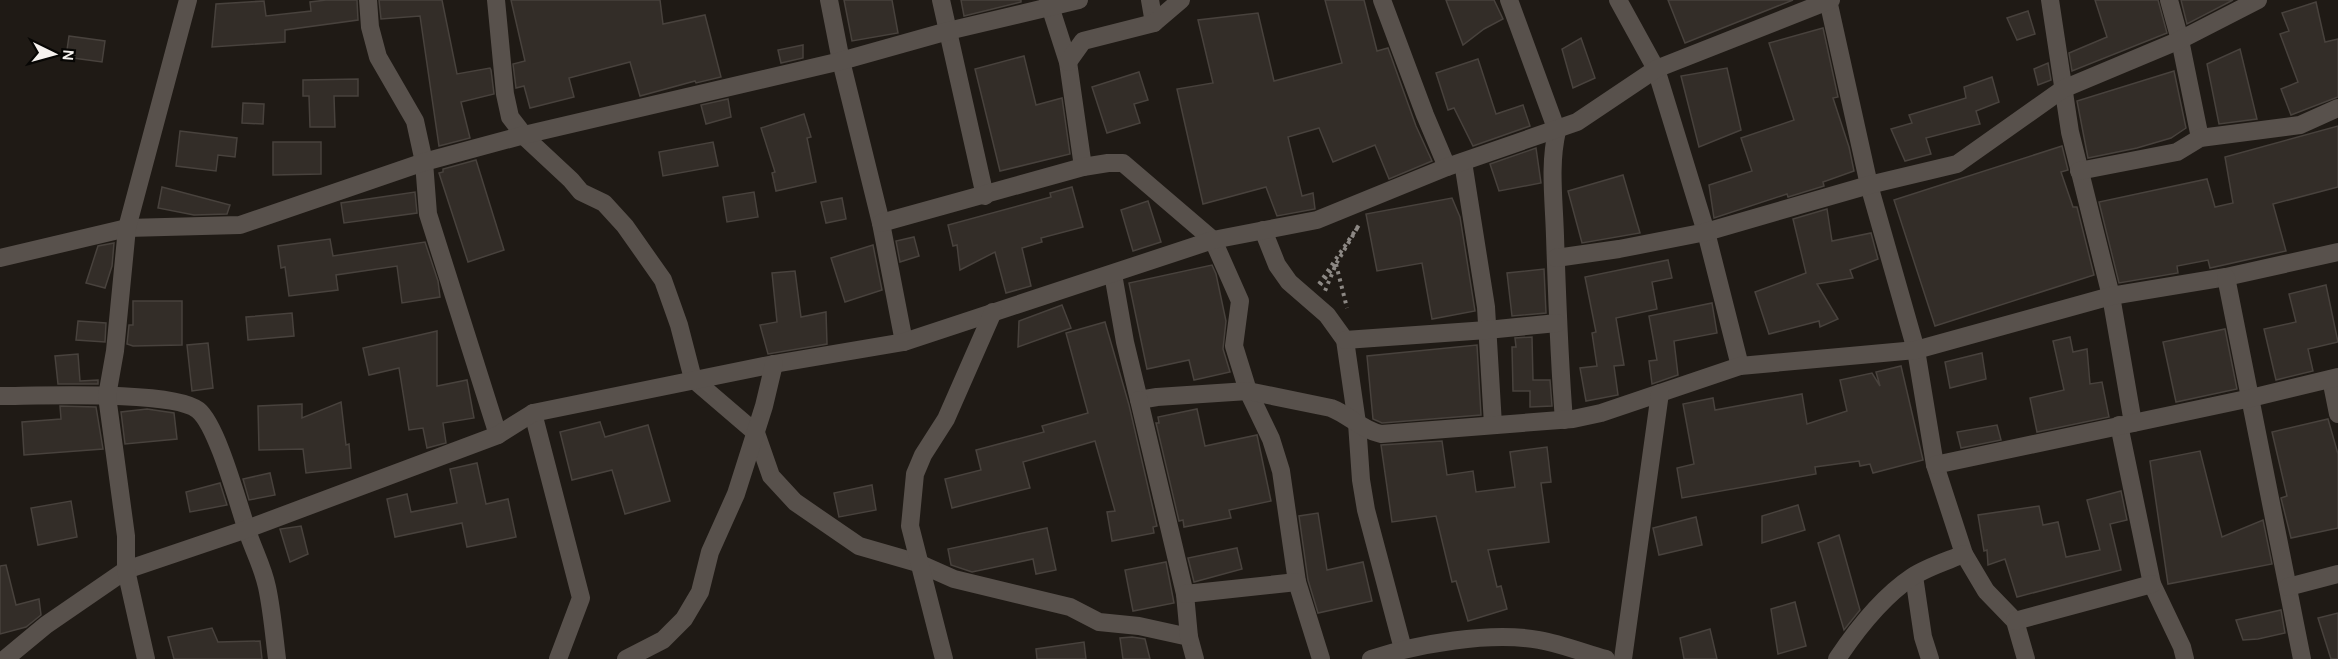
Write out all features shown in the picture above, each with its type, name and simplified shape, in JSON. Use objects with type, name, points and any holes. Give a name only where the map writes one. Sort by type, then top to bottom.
[{"type":"street","points":[[146,659],[126,570],[126,536],[107,396],[115,351],[127,228],[188,0]]},
{"type":"street","points":[[368,0],[370,27],[378,57],[415,121],[424,162],[428,214],[498,435]]},
{"type":"street","points":[[496,0],[505,94],[510,117],[524,135],[581,192],[604,203],[625,226],[663,280],[679,325],[693,379],[756,433],[771,476],[795,502],[859,546],[918,563],[954,579],[1070,607],[1099,622],[1139,626],[1189,637]]},
{"type":"street","points":[[829,0],[841,62],[881,223],[904,342]]},
{"type":"street","points":[[942,0],[985,196]]},
{"type":"street","points":[[0,258],[127,228],[240,225],[424,162],[524,135],[841,62],[1049,3],[1079,0]]},
{"type":"street","points":[[1150,0],[1154,23]]},
{"type":"street","points":[[1068,62],[1083,41],[1154,23],[1181,0]]},
{"type":"street","points":[[1382,0],[1425,115],[1455,164],[1482,271],[1493,425]]},
{"type":"street","points":[[1509,0],[1557,130],[1552,152],[1557,322],[1564,420]]},
{"type":"street","points":[[1618,0],[1656,69],[1706,232],[1740,366]]},
{"type":"street","points":[[5,659],[46,625],[126,570],[247,529],[498,435],[533,413],[693,379],[904,342],[1213,240],[1317,220],[1455,164],[1578,122],[1656,69],[1830,0],[1869,185],[1916,350],[1935,465],[1964,554],[1986,591],[2015,621],[2026,659]]},
{"type":"street","points":[[2050,0],[2063,89],[2079,171],[2111,296],[2126,424],[2152,584],[2182,647],[2185,659]]},
{"type":"street","points":[[2169,0],[2180,40],[2200,138]]},
{"type":"street","points":[[1556,258],[1619,249],[1706,232],[1869,185],[1957,164],[2063,89],[2180,40],[2258,0]]},
{"type":"street","points":[[1049,3],[1068,62],[1083,167]]},
{"type":"street","points":[[2079,171],[2177,152],[2200,138],[2300,125],[2338,108]]},
{"type":"street","points":[[881,223],[1083,167],[1108,163],[1123,164],[1213,240],[1240,301],[1234,346],[1248,391],[1271,439],[1281,471],[1297,582],[1321,659]]},
{"type":"street","points":[[1263,230],[1277,265],[1289,282],[1327,315],[1345,340],[1357,423],[1360,480],[1403,649]]},
{"type":"street","points":[[1139,400],[1248,391],[1331,408],[1370,432],[1381,434],[1564,420],[1601,413],[1740,366],[1916,350],[2111,296],[2226,277],[2338,252]]},
{"type":"street","points":[[1113,274],[1125,342],[1185,594],[1189,637],[1195,659]]},
{"type":"street","points":[[2226,277],[2302,659]]},
{"type":"street","points":[[944,659],[910,526],[915,474],[923,455],[946,419],[993,312]]},
{"type":"street","points":[[1345,340],[1487,330],[1557,322]]},
{"type":"street","points":[[626,659],[663,640],[684,619],[700,592],[710,552],[736,494],[756,433],[774,364]]},
{"type":"street","points":[[1935,465],[2251,398],[2334,378],[2338,414]]},
{"type":"street","points":[[1623,659],[1660,393]]},
{"type":"street","points":[[0,396],[107,396],[173,400],[198,409],[213,429],[258,555],[267,586],[277,659]]},
{"type":"street","points":[[533,413],[580,598],[558,659]]},
{"type":"street","points":[[1837,659],[1850,640],[1892,592],[1914,576],[1964,554]]},
{"type":"street","points":[[2288,587],[2338,574]]},
{"type":"street","points":[[1914,576],[1923,637],[1930,659]]},
{"type":"street","points":[[1185,594],[1297,582]]},
{"type":"street","points":[[2015,621],[2152,584]]},
{"type":"street","points":[[1371,659],[1403,649],[1487,637],[1538,640],[1606,659]]},
{"type":"street","points":[[1849,659],[1850,640]]},
{"type":"path","points":[[1359,225],[1336,264],[1309,298],[1347,244],[1359,225]]},
{"type":"building","points":[[357,0],[358,20],[285,30],[285,42],[212,47],[216,4],[264,1],[266,16],[311,11],[310,2]]},
{"type":"building","points":[[379,0],[442,0],[457,74],[490,68],[494,94],[461,102],[470,138],[439,146],[420,16],[381,19]]},
{"type":"building","points":[[511,0],[660,0],[663,24],[705,15],[721,77],[696,83],[695,81],[640,96],[630,62],[569,78],[574,97],[530,108],[524,86],[516,88],[513,64],[525,61]]},
{"type":"building","points":[[844,0],[892,0],[898,33],[852,41]]},
{"type":"building","points":[[961,0],[1021,0],[1021,2],[964,16]]},
{"type":"building","points":[[1325,0],[1364,0],[1377,51],[1388,48],[1416,126],[1432,161],[1389,179],[1375,145],[1333,162],[1319,128],[1288,137],[1302,196],[1313,193],[1315,209],[1277,216],[1266,187],[1203,204],[1177,89],[1213,83],[1198,20],[1258,13],[1274,81],[1342,63]]},
{"type":"building","points":[[1446,0],[1494,0],[1503,19],[1484,29],[1463,45]]},
{"type":"building","points":[[1668,0],[1793,0],[1685,43]]},
{"type":"building","points":[[2095,0],[2158,0],[2167,33],[2072,71],[2069,53],[2107,37]]},
{"type":"building","points":[[2181,0],[2233,0],[2187,24]]},
{"type":"building","points":[[2316,2],[2325,42],[2338,39],[2338,97],[2291,115],[2281,89],[2298,82],[2280,34],[2289,31],[2282,13]]},
{"type":"building","points":[[2028,11],[2035,34],[2017,40],[2007,18]]},
{"type":"building","points":[[1823,28],[1838,97],[1833,98],[1849,147],[1854,171],[1823,182],[1824,186],[1788,197],[1787,194],[1714,218],[1709,185],[1752,171],[1741,138],[1794,120],[1769,43]]},
{"type":"building","points":[[69,36],[105,41],[102,62],[66,57]]},
{"type":"building","points":[[1581,38],[1595,78],[1573,88],[1562,49]]},
{"type":"building","points":[[803,45],[803,58],[781,63],[778,50]]},
{"type":"building","points":[[2240,49],[2257,119],[2219,124],[2207,64]]},
{"type":"building","points":[[1024,56],[1036,105],[1062,98],[1070,154],[1000,171],[975,69]]},
{"type":"building","points":[[1478,59],[1496,114],[1523,105],[1530,126],[1473,146],[1454,108],[1448,110],[1436,73]]},
{"type":"building","points":[[2048,63],[2051,80],[2038,85],[2034,69]]},
{"type":"building","points":[[1727,68],[1741,130],[1699,147],[1681,76]]},
{"type":"building","points":[[2174,71],[2186,128],[2171,138],[2088,158],[2077,101]]},
{"type":"building","points":[[1139,72],[1148,100],[1134,104],[1140,123],[1107,133],[1092,87]]},
{"type":"building","points":[[1992,77],[1999,102],[1976,111],[1980,124],[1926,138],[1931,154],[1905,161],[1891,129],[1912,123],[1909,115],[1966,98],[1964,87]]},
{"type":"building","points":[[358,79],[358,96],[334,96],[335,127],[310,127],[309,96],[303,96],[303,80]]},
{"type":"building","points":[[728,99],[731,117],[706,124],[701,105]]},
{"type":"building","points":[[243,103],[264,104],[263,124],[242,123]]},
{"type":"building","points":[[804,114],[811,137],[807,138],[816,182],[776,191],[772,173],[775,172],[761,128]]},
{"type":"building","points":[[2338,126],[2338,187],[2273,204],[2286,251],[2210,268],[2208,260],[2177,266],[2178,273],[2119,283],[2099,202],[2207,179],[2215,207],[2233,203],[2225,157]]},
{"type":"building","points":[[180,131],[237,138],[235,157],[218,155],[216,171],[176,166]]},
{"type":"building","points":[[273,142],[321,142],[321,174],[273,175]]},
{"type":"building","points":[[713,142],[718,166],[663,176],[659,152]]},
{"type":"building","points":[[2062,146],[2068,170],[2061,172],[2073,207],[2077,207],[2094,275],[1935,326],[1894,200]]},
{"type":"building","points":[[1536,148],[1541,183],[1499,191],[1490,164]]},
{"type":"building","points":[[476,160],[504,250],[468,262],[439,173],[443,172],[443,169]]},
{"type":"building","points":[[1623,175],[1640,233],[1582,243],[1568,191]]},
{"type":"building","points":[[162,187],[230,205],[227,214],[194,215],[158,208]]},
{"type":"building","points":[[1072,187],[1083,227],[1041,238],[1042,242],[1022,248],[1031,286],[1006,293],[995,252],[960,270],[957,245],[953,246],[948,225],[1051,197],[1050,193]]},
{"type":"building","points":[[415,192],[417,213],[344,223],[341,203]]},
{"type":"building","points":[[754,192],[758,217],[727,222],[723,197]]},
{"type":"building","points":[[842,198],[846,219],[826,223],[821,202]]},
{"type":"building","points":[[1452,198],[1460,217],[1475,311],[1432,319],[1422,263],[1377,271],[1366,214]]},
{"type":"building","points":[[1148,201],[1161,242],[1133,251],[1121,210]]},
{"type":"building","points":[[1827,209],[1832,241],[1871,233],[1878,259],[1850,270],[1853,278],[1817,284],[1838,319],[1820,327],[1819,321],[1769,334],[1755,292],[1806,273],[1793,219]]},
{"type":"building","points":[[914,237],[919,256],[900,262],[896,241]]},
{"type":"building","points":[[330,239],[333,256],[425,242],[438,281],[440,297],[402,303],[397,266],[336,275],[338,290],[289,296],[285,267],[281,268],[278,246]]},
{"type":"building","points":[[114,243],[112,266],[105,288],[86,283],[98,246]]},
{"type":"building","points":[[873,245],[882,290],[845,302],[831,258]]},
{"type":"building","points":[[1668,260],[1672,278],[1652,282],[1657,309],[1616,318],[1624,365],[1614,366],[1618,395],[1586,401],[1580,368],[1597,366],[1592,333],[1596,332],[1585,277]]},
{"type":"building","points":[[1212,265],[1226,321],[1223,349],[1230,372],[1194,380],[1189,360],[1147,369],[1129,283]]},
{"type":"building","points":[[1544,269],[1546,313],[1512,316],[1507,273]]},
{"type":"building","points":[[795,271],[801,317],[826,312],[827,344],[768,354],[760,325],[777,322],[772,273]]},
{"type":"building","points":[[2326,285],[2338,342],[2308,349],[2313,371],[2276,380],[2264,329],[2296,322],[2289,294]]},
{"type":"building","points":[[133,301],[182,301],[182,345],[133,346],[127,344],[129,325],[133,325]]},
{"type":"building","points":[[1712,303],[1717,333],[1674,341],[1678,375],[1652,384],[1649,361],[1657,360],[1649,316]]},
{"type":"building","points":[[1062,305],[1071,328],[1018,347],[1019,321]]},
{"type":"building","points":[[292,313],[294,336],[248,340],[246,317]]},
{"type":"building","points":[[78,321],[106,323],[105,342],[76,340]]},
{"type":"building","points":[[1105,322],[1129,405],[1157,526],[1153,527],[1154,533],[1112,541],[1107,512],[1115,511],[1095,441],[1023,462],[1030,488],[952,508],[945,479],[981,470],[976,450],[1044,432],[1042,426],[1088,413],[1066,333]]},
{"type":"building","points":[[2225,329],[2237,389],[2176,402],[2163,342]]},
{"type":"building","points":[[437,331],[437,386],[467,380],[474,418],[443,423],[446,443],[427,448],[423,428],[409,430],[399,368],[369,375],[363,348]]},
{"type":"building","points":[[1532,337],[1533,380],[1550,380],[1552,406],[1530,407],[1530,391],[1513,391],[1512,347],[1516,347],[1515,338]]},
{"type":"building","points":[[2070,337],[2073,352],[2087,349],[2090,384],[2102,382],[2109,417],[2037,432],[2030,398],[2064,390],[2053,341]]},
{"type":"building","points":[[208,343],[213,388],[192,391],[187,345]]},
{"type":"building","points":[[1477,345],[1481,415],[1382,423],[1373,419],[1367,356]]},
{"type":"building","points":[[1982,353],[1986,379],[1950,388],[1945,362]]},
{"type":"building","points":[[78,354],[80,381],[98,380],[98,384],[58,384],[55,356]]},
{"type":"building","points":[[1901,366],[1923,460],[1873,473],[1870,464],[1860,466],[1859,461],[1815,467],[1816,474],[1682,498],[1677,468],[1694,464],[1683,404],[1713,398],[1715,410],[1802,394],[1807,424],[1847,411],[1840,380],[1872,373],[1880,386],[1876,372]]},
{"type":"building","points":[[341,402],[351,468],[306,473],[303,449],[259,450],[258,406],[302,404],[302,418]]},
{"type":"building","points":[[60,406],[96,407],[103,449],[24,455],[22,422],[61,419]]},
{"type":"building","points":[[147,409],[174,413],[177,439],[125,444],[121,412]]},
{"type":"building","points":[[1197,409],[1205,446],[1257,435],[1271,501],[1229,510],[1231,518],[1184,527],[1183,520],[1179,521],[1156,423],[1159,423],[1158,417]]},
{"type":"building","points":[[2328,419],[2338,454],[2338,528],[2291,538],[2281,498],[2287,496],[2272,432]]},
{"type":"building","points":[[600,422],[605,437],[648,425],[670,501],[625,514],[612,470],[572,480],[560,432]]},
{"type":"building","points":[[1997,425],[2001,440],[1961,448],[1957,432]]},
{"type":"building","points":[[1442,441],[1447,475],[1473,471],[1476,492],[1515,487],[1510,452],[1547,447],[1551,482],[1541,483],[1549,542],[1488,550],[1497,587],[1501,586],[1507,609],[1468,621],[1456,581],[1452,582],[1436,516],[1392,522],[1381,445]]},
{"type":"building","points":[[2200,451],[2222,537],[2263,520],[2272,564],[2168,584],[2150,461]]},
{"type":"building","points":[[477,463],[486,504],[508,499],[516,537],[467,547],[462,523],[395,537],[387,499],[407,494],[411,512],[457,503],[450,469]]},
{"type":"building","points":[[270,473],[275,495],[249,500],[243,479]]},
{"type":"building","points":[[220,483],[227,505],[190,512],[186,492]]},
{"type":"building","points":[[872,485],[876,510],[839,517],[834,493]]},
{"type":"building","points":[[2121,491],[2127,520],[2110,524],[2121,570],[2017,597],[2005,559],[1988,565],[1987,550],[1984,551],[1978,515],[2039,506],[2043,525],[2058,522],[2066,557],[2100,550],[2087,500]]},
{"type":"building","points":[[71,501],[77,537],[38,545],[31,508]]},
{"type":"building","points":[[1798,505],[1805,530],[1762,543],[1762,516]]},
{"type":"building","points":[[1318,513],[1327,570],[1363,562],[1372,601],[1318,613],[1308,580],[1299,516]]},
{"type":"building","points":[[1696,517],[1702,545],[1659,555],[1653,528]]},
{"type":"building","points":[[301,526],[308,554],[290,562],[280,529]]},
{"type":"building","points":[[1047,528],[1056,570],[1036,574],[1033,559],[972,572],[951,565],[948,549]]},
{"type":"building","points":[[1839,535],[1860,610],[1844,630],[1818,543]]},
{"type":"building","points":[[1237,548],[1242,569],[1194,582],[1188,558]]},
{"type":"building","points":[[1166,562],[1174,603],[1133,611],[1125,570]]},
{"type":"building","points":[[6,565],[16,605],[39,599],[41,615],[26,627],[0,634],[0,566]]},
{"type":"building","points":[[1795,602],[1806,646],[1778,654],[1771,609]]},
{"type":"building","points":[[2281,610],[2285,633],[2243,640],[2236,620]]},
{"type":"building","points":[[2338,613],[2338,659],[2331,659],[2318,618]]},
{"type":"building","points":[[212,628],[218,642],[260,641],[262,659],[174,659],[168,637]]},
{"type":"building","points":[[1710,629],[1717,659],[1684,659],[1680,638]]},
{"type":"building","points":[[1120,638],[1145,639],[1150,659],[1123,659]]},
{"type":"building","points":[[1084,642],[1086,659],[1037,659],[1036,649]]}]
